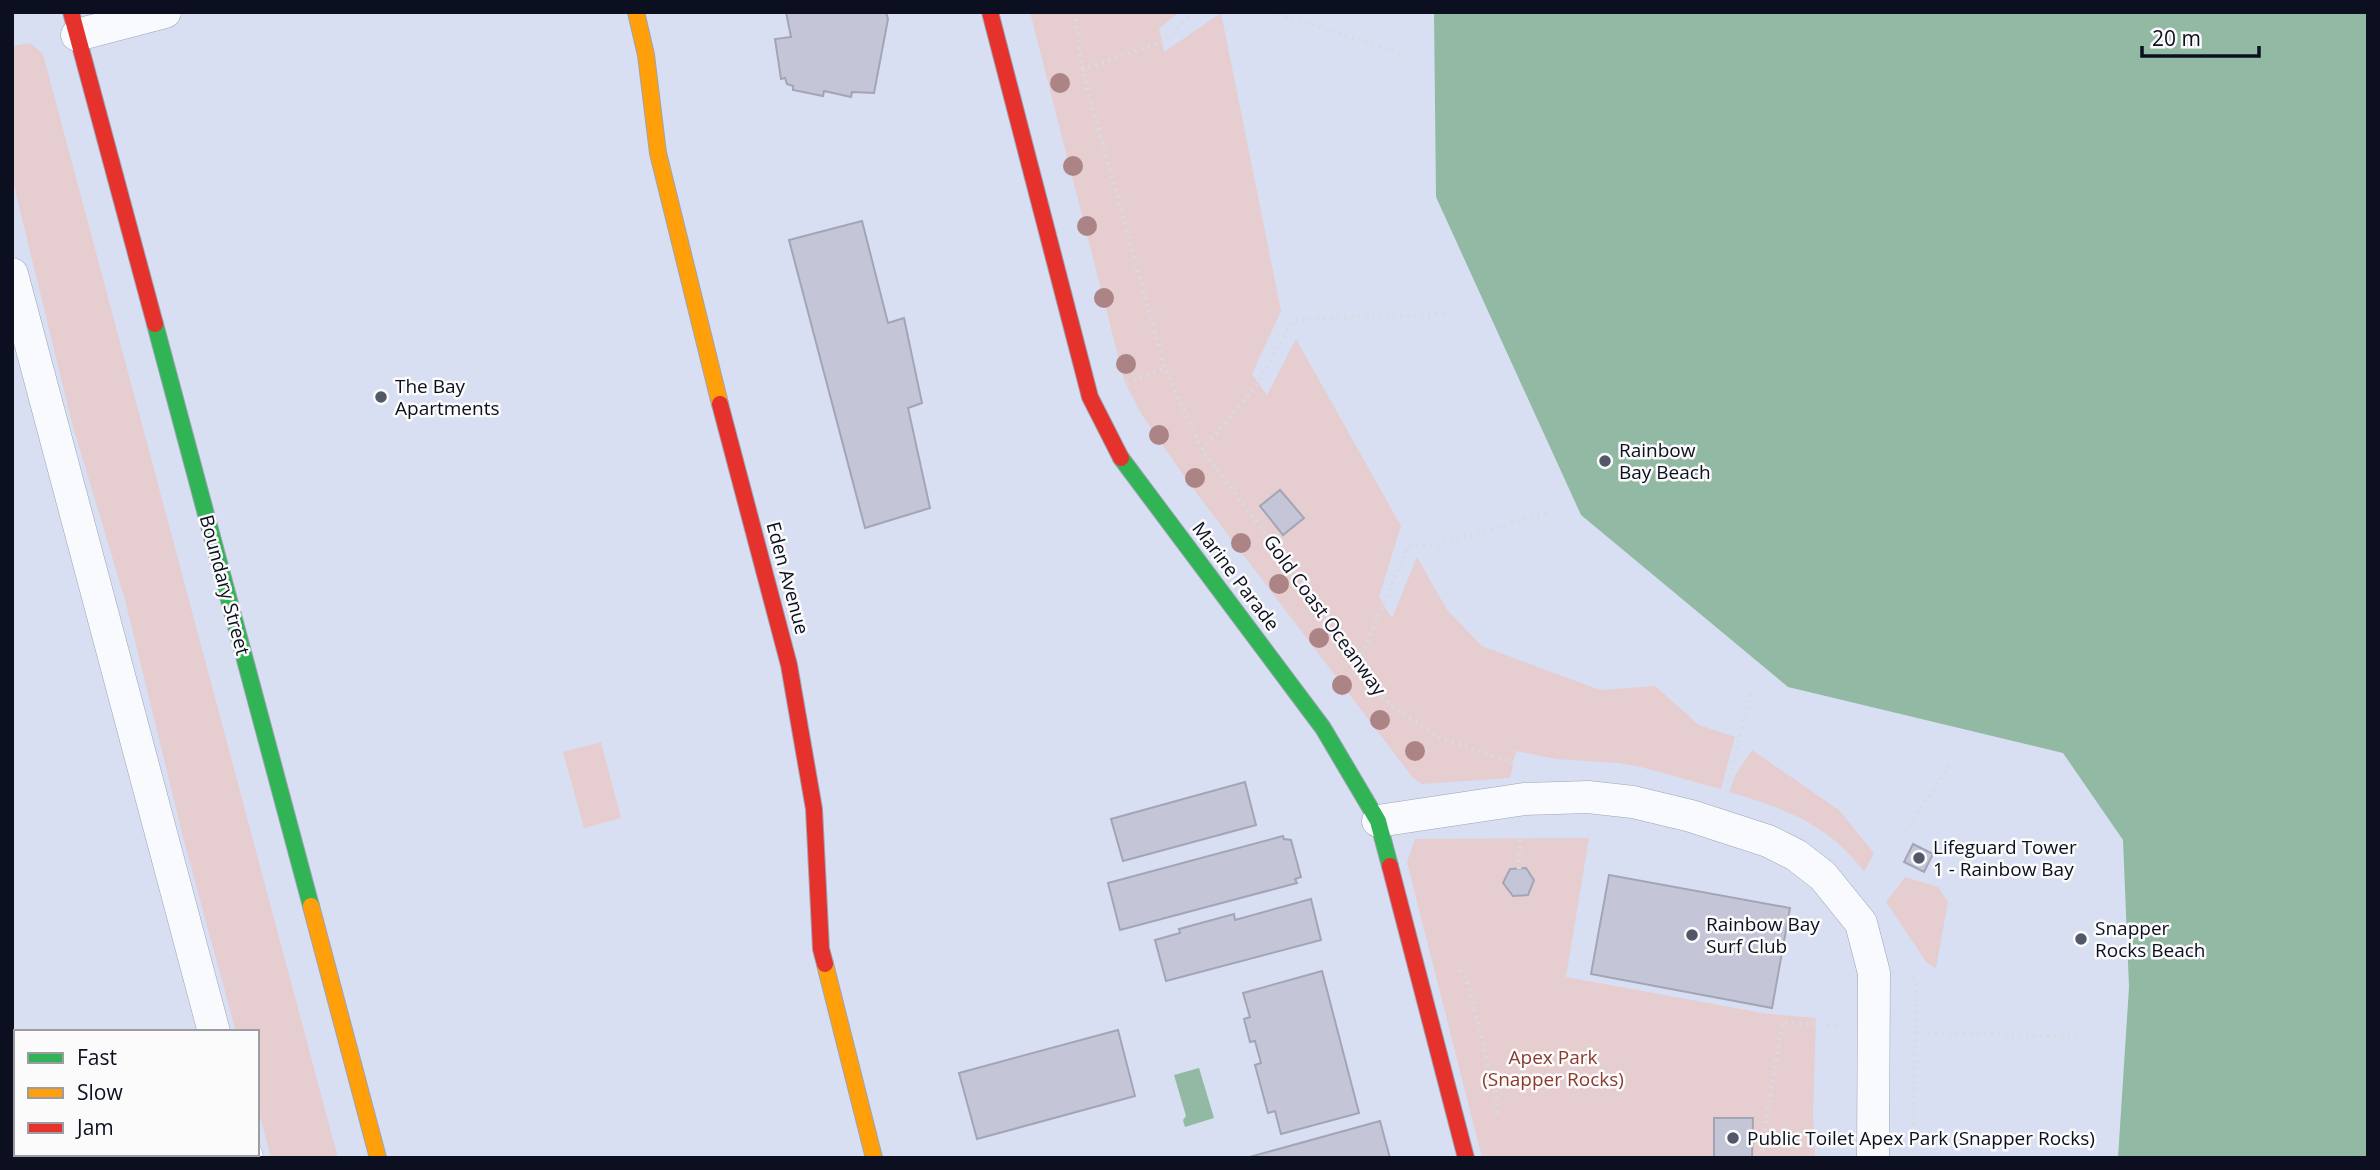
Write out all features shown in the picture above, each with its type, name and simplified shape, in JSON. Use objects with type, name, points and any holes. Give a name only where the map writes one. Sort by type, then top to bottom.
[{"type":"street","points":[[74,24],[165,12]]},
{"type":"street","name":"Eden Avenue","points":[[636,12],[646,55],[658,153],[789,665],[814,809],[821,949],[874,1158]]},
{"type":"street","name":"Marine Parade","points":[[990,12],[1090,397],[1118,453],[1323,729],[1378,821],[1466,1158]]},
{"type":"street","name":"Boundary Street","points":[[74,24],[379,1158]]},
{"type":"street","points":[[12,274],[213,1030]]},
{"type":"street","points":[[1378,821],[1524,799],[1588,797],[1633,802],[1691,816],[1768,841],[1796,855],[1823,876],[1861,923],[1874,973],[1873,1158]]},
{"type":"path","name":"Gold Coast Oceanway","points":[[1075,12],[1082,70],[1164,368],[1202,450],[1319,604],[1390,705],[1440,738],[1517,764]]},
{"type":"path","points":[[1082,70],[1163,41],[1195,12]]},
{"type":"path","points":[[1272,12],[1403,54]]},
{"type":"path","points":[[1202,450],[1255,387],[1293,321],[1447,314]]},
{"type":"path","points":[[1120,386],[1164,368]]},
{"type":"path","points":[[1359,662],[1408,546],[1439,545],[1551,511]]},
{"type":"path","points":[[1726,789],[1751,693]]},
{"type":"path","points":[[1905,831],[1952,762]]},
{"type":"path","points":[[1507,835],[1521,835],[1519,869]]},
{"type":"path","points":[[1910,961],[1916,985],[1913,1158]]},
{"type":"path","points":[[1459,969],[1467,980],[1496,1096],[1499,1121]]},
{"type":"path","points":[[1762,1158],[1783,1022],[1841,1026]]},
{"type":"path","points":[[1914,1032],[2079,1037]]},
{"type":"green space","points":[[1030,12],[1179,12],[1159,29],[1164,52],[1221,13],[1281,311],[1252,374],[1267,395],[1296,339],[1401,526],[1379,597],[1392,618],[1417,557],[1447,610],[1482,646],[1600,690],[1655,686],[1699,725],[1735,737],[1721,789],[1641,767],[1556,759],[1516,751],[1510,778],[1422,784],[1413,778],[1188,482],[1142,415],[1125,383]]},
{"type":"green space","points":[[30,43],[43,54],[338,1158],[271,1158],[259,1113],[259,1030],[235,1030],[184,841],[125,600],[72,423],[12,175],[12,46]]},
{"type":"green space","points":[[601,742],[621,818],[584,828],[563,752]]},
{"type":"green space","points":[[1752,750],[1839,810],[1874,853],[1864,872],[1836,842],[1804,820],[1729,792],[1736,774]]},
{"type":"green space","name":"Apex Park (Snapper Rocks)","points":[[1589,838],[1566,977],[1768,1014],[1816,1018],[1813,1112],[1815,1158],[1482,1158],[1407,862],[1415,839]]},
{"type":"green space","points":[[1905,877],[1938,887],[1948,902],[1936,968],[1927,963],[1886,902]]},
{"type":"shaded area","points":[[1434,12],[2368,12],[2368,1158],[2118,1158],[2129,987],[2123,840],[2063,753],[1788,687],[1581,515],[1436,197]]},
{"type":"shaded area","points":[[1199,1068],[1214,1118],[1185,1127],[1183,1120],[1186,1116],[1174,1075]]},
{"type":"building","points":[[786,12],[886,12],[888,19],[874,93],[852,92],[851,97],[824,91],[823,96],[793,90],[793,86],[787,84],[785,78],[781,79],[775,39],[791,37]]},
{"type":"building","points":[[862,221],[888,323],[904,318],[922,403],[908,408],[930,508],[865,528],[789,240]]},
{"type":"building","points":[[1280,490],[1304,518],[1283,535],[1260,506]]},
{"type":"building","points":[[1245,782],[1256,825],[1123,861],[1111,819]]},
{"type":"building","points":[[1283,836],[1284,839],[1291,840],[1301,877],[1295,879],[1297,883],[1120,930],[1108,883]]},
{"type":"building","name":"Lifeguard Tower 1 - Rainbow Bay","points":[[1913,844],[1933,854],[1924,872],[1904,862]]},
{"type":"building","points":[[1526,868],[1534,880],[1528,895],[1513,896],[1503,883],[1510,869]]},
{"type":"building","name":"Rainbow Bay Surf Club","points":[[1609,875],[1790,908],[1772,1008],[1591,974]]},
{"type":"building","points":[[1311,899],[1321,940],[1166,981],[1155,940],[1180,933],[1179,929],[1234,914],[1235,920]]},
{"type":"building","points":[[1322,971],[1359,1113],[1281,1134],[1275,1111],[1268,1113],[1255,1065],[1261,1063],[1255,1041],[1250,1042],[1244,1019],[1250,1017],[1243,993]]},
{"type":"building","points":[[1118,1030],[1135,1096],[977,1139],[959,1073]]},
{"type":"building","name":"Public Toilet Apex Park (Snapper Rocks)","points":[[1714,1118],[1753,1118],[1752,1158],[1714,1158]]},
{"type":"building","points":[[1380,1121],[1390,1158],[1246,1158]]},
{"type":"traffic: fast","points":[[155,324],[311,906]]},
{"type":"traffic: fast","points":[[1121,458],[1323,728],[1378,821],[1390,866]]},
{"type":"traffic: slow","points":[[636,12],[646,55],[658,153],[720,404]]},
{"type":"traffic: slow","points":[[311,906],[378,1158]]},
{"type":"traffic: slow","points":[[825,964],[874,1158]]},
{"type":"traffic: jam","points":[[71,12],[155,324]]},
{"type":"traffic: jam","points":[[990,12],[1090,397],[1121,458]]},
{"type":"traffic: jam","points":[[720,404],[789,665],[814,809],[821,949],[825,964]]},
{"type":"traffic: jam","points":[[1390,866],[1466,1158]]},
{"type":"place","name":"The Bay Apartments","points":[[381,397]]},
{"type":"place","name":"Rainbow Bay Beach","points":[[1605,461]]},
{"type":"place","name":"Lifeguard Tower 1 - Rainbow Bay","points":[[1919,858]]},
{"type":"place","name":"Rainbow Bay Surf Club","points":[[1692,935]]},
{"type":"place","name":"Snapper Rocks Beach","points":[[2081,939]]},
{"type":"place","name":"Public Toilet Apex Park (Snapper Rocks)","points":[[1733,1138]]}]
